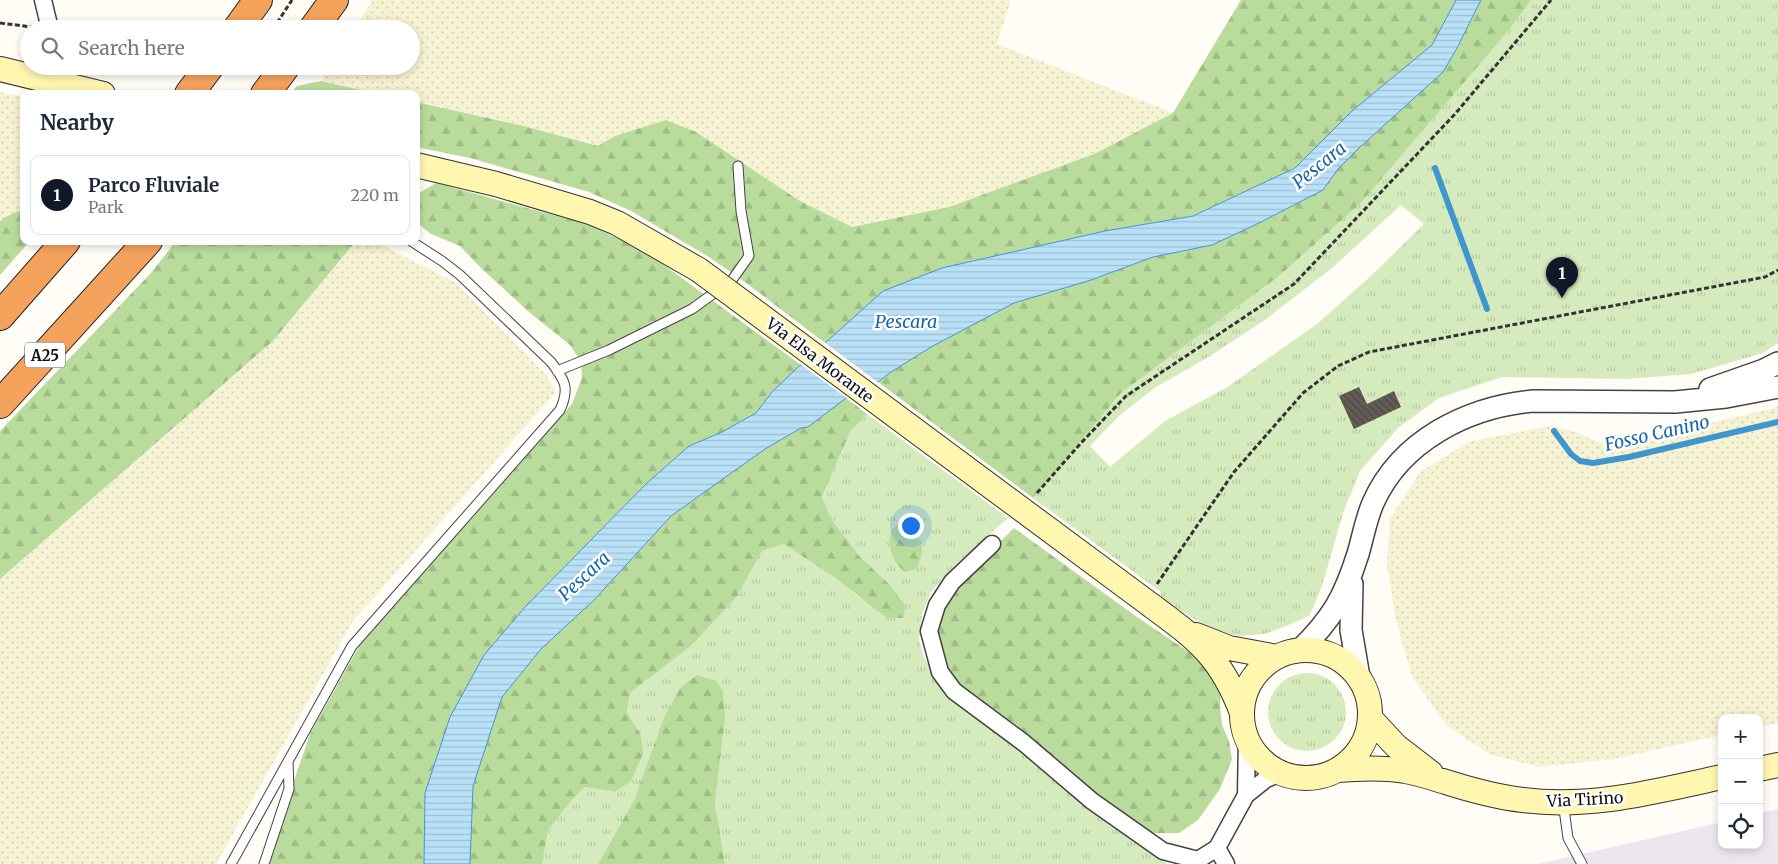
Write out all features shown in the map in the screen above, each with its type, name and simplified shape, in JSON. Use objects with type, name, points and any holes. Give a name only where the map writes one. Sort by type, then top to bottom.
[{"type":"highway","points":[[244,20],[258,0]]},
{"type":"highway","points":[[320,20],[334,0]]},
{"type":"highway","points":[[191,90],[203,75]]},
{"type":"highway","points":[[269,90],[280,75]]},
{"type":"highway","points":[[0,316],[62,245]]},
{"type":"highway","name":"A25","points":[[0,404],[144,245]]},
{"type":"main road","points":[[0,69],[64,89]]},
{"type":"main road","name":"Via Elsa Morante","points":[[420,166],[496,184],[590,212],[617,223],[699,270],[1154,595],[1218,664],[1234,691],[1242,712]]},
{"type":"main road","name":"Via Elsa Morante","points":[[1185,630],[1229,648],[1288,654]]},
{"type":"main road","points":[[1314,651],[1327,653],[1350,667],[1359,677],[1368,697],[1370,718],[1367,734],[1360,748],[1350,760],[1337,770],[1320,776],[1300,778],[1281,773],[1260,759],[1247,738],[1242,712],[1244,697],[1256,673],[1288,654],[1314,651]]},
{"type":"main road","name":"Via Tirino","points":[[1370,718],[1396,746],[1416,763],[1447,783]]},
{"type":"main road","points":[[1763,768],[1778,765]]},
{"type":"main road","name":"Via Tirino","points":[[1337,770],[1361,768],[1407,771],[1486,794],[1523,800],[1563,802],[1590,802],[1632,796],[1718,778]]},
{"type":"street","points":[[43,0],[43,20]]},
{"type":"street","points":[[1675,402],[1764,370],[1778,363]]},
{"type":"street","points":[[1359,677],[1351,639],[1350,615],[1352,583],[1358,555],[1372,505],[1382,486],[1394,469],[1421,443],[1453,423],[1492,408],[1513,403],[1675,402],[1726,397],[1778,387]]},
{"type":"street","points":[[992,544],[952,582],[937,605],[929,631],[940,672],[954,691],[1024,743],[1092,801],[1164,851],[1198,860],[1217,848],[1246,795],[1266,779],[1281,773]]},
{"type":"street","points":[[1288,654],[1318,633],[1334,612],[1358,555]]},
{"type":"street","points":[[1246,795],[1247,738]]},
{"type":"street","points":[[1217,848],[1226,864]]},
{"type":"lane","points":[[557,371],[609,350],[692,309],[732,280],[749,256],[741,211],[738,166]]},
{"type":"lane","points":[[231,864],[352,646],[560,410],[565,399],[566,386],[551,362],[460,275],[417,245]]},
{"type":"lane","points":[[264,864],[289,789],[288,761]]},
{"type":"lane","points":[[1563,802],[1568,838],[1582,864]]},
{"type":"path","points":[[279,20],[292,0]]},
{"type":"path","points":[[1033,498],[1081,443],[1126,396],[1294,284],[1455,114],[1551,0]]},
{"type":"path","points":[[0,23],[20,25]]},
{"type":"path","points":[[1154,595],[1234,472],[1303,393],[1338,366],[1369,352],[1765,276],[1778,270]]},
{"type":"shaded area","points":[[373,0],[1011,0],[997,44],[1173,113],[1094,154],[949,207],[852,227],[800,201],[696,132],[615,136],[598,146],[524,126],[420,103],[420,90],[361,90],[321,81],[325,75],[420,75],[420,20],[360,20]]},
{"type":"shaded area","points":[[0,92],[20,96],[20,211],[3,218],[0,222]]},
{"type":"shaded area","points":[[353,245],[382,245],[455,282],[546,375],[556,392],[353,621],[216,864],[0,864],[0,579],[273,341]]},
{"type":"shaded area","points":[[1778,407],[1778,723],[1763,726],[1763,714],[1718,714],[1718,736],[1613,759],[1540,767],[1491,755],[1447,726],[1412,677],[1396,620],[1387,565],[1390,519],[1421,471],[1471,441],[1551,426],[1575,432],[1610,447]]},
{"type":"shaded area","points":[[1778,809],[1778,864],[1538,864],[1718,823],[1718,849],[1763,849],[1763,812]]},
{"type":"green space","points":[[1241,0],[1456,0],[1432,45],[1352,111],[1295,168],[1192,216],[1105,231],[942,268],[840,330],[825,343],[709,257],[631,211],[589,192],[470,158],[420,148],[420,103],[524,126],[598,146],[615,136],[666,120],[696,132],[800,201],[852,227],[949,207],[1094,154],[1173,113]]},
{"type":"green space","points":[[1481,0],[1531,0],[1510,29],[1360,204],[1279,276],[1121,393],[1033,498],[878,382],[931,347],[1014,302],[1091,280],[1153,257],[1212,245],[1323,190],[1338,169],[1360,147],[1443,72]]},
{"type":"green space","points":[[1531,0],[1778,0],[1778,343],[1763,353],[1691,374],[1626,379],[1502,377],[1439,398],[1398,428],[1360,471],[1343,513],[1322,586],[1310,615],[1265,634],[1239,636],[1209,628],[1161,598],[1161,592],[1033,498],[1121,393],[1279,276],[1360,204],[1510,29]],"holes":[[[1401,205],[1424,224],[1372,275],[1317,324],[1226,388],[1165,421],[1110,467],[1090,446],[1120,415],[1156,387],[1210,356],[1265,320],[1332,268]]]},
{"type":"green space","points":[[321,81],[361,90],[294,90],[297,86]]},
{"type":"green space","points":[[436,183],[586,224],[642,249],[801,365],[772,392],[756,413],[722,432],[689,446],[646,484],[526,606],[450,717],[425,793],[424,864],[270,864],[275,837],[310,734],[361,643],[572,404],[582,378],[581,362],[570,345],[529,312],[460,246],[431,234],[420,225],[420,193]]},
{"type":"green space","points":[[20,211],[20,245],[26,245],[0,275],[0,222],[3,218]]},
{"type":"green space","points":[[173,245],[353,245],[273,341],[0,579],[0,431],[151,273]]},
{"type":"green space","points":[[846,398],[867,414],[850,432],[822,497],[832,520],[860,557],[888,583],[905,605],[904,618],[887,618],[835,578],[784,544],[762,551],[736,598],[691,646],[630,693],[627,712],[641,735],[643,754],[631,781],[615,792],[585,787],[571,801],[548,831],[542,864],[470,864],[473,786],[502,697],[541,649],[594,600],[671,516],[765,449],[801,428],[808,427]]},
{"type":"green space","points":[[867,414],[1008,518],[955,565],[931,592],[922,614],[919,640],[924,657],[938,684],[1088,806],[1168,864],[725,864],[715,803],[725,719],[680,688],[664,717],[634,800],[598,864],[542,864],[548,831],[571,801],[585,787],[615,792],[641,735],[627,712],[630,693],[691,646],[736,598],[762,551],[784,544],[835,578],[864,601],[888,583],[860,558],[832,520],[822,497],[850,432]]},
{"type":"green space","points":[[900,522],[913,532],[922,547],[922,554],[916,569],[905,572],[897,564],[890,548],[890,536]]},
{"type":"green space","points":[[1014,528],[1137,617],[1208,665],[1221,690],[1222,725],[1229,741],[1232,759],[1220,789],[1198,820],[1179,833],[1154,833],[1133,823],[953,682],[940,653],[937,629],[947,599],[974,568]]},
{"type":"green space","points":[[1307,673],[1322,676],[1334,685],[1343,697],[1346,712],[1343,727],[1334,739],[1322,748],[1307,751],[1292,748],[1280,739],[1271,727],[1268,712],[1271,697],[1280,685],[1292,676]]},
{"type":"green space","points":[[697,675],[716,681],[723,691],[725,719],[715,803],[725,864],[598,864],[634,800],[664,717],[680,688]]},
{"type":"water","name":"Pescara","points":[[1456,0],[1481,0],[1443,72],[1360,147],[1338,169],[1323,190],[1212,245],[1153,257],[1091,280],[1014,303],[931,347],[878,382],[846,398],[808,427],[801,428],[765,449],[671,516],[594,600],[541,649],[502,697],[473,786],[470,864],[424,864],[425,793],[450,717],[484,655],[526,606],[646,484],[689,446],[722,432],[756,413],[772,392],[883,291],[942,268],[1105,231],[1193,216],[1295,168],[1352,111],[1432,45]]},
{"type":"pier","points":[[823,341],[880,384],[849,400],[799,363]]},
{"type":"building","points":[[1359,387],[1367,404],[1394,391],[1401,407],[1354,429],[1339,396]]},
{"type":"waterway","name":"Fosso Canino","points":[[1435,168],[1487,309]]},
{"type":"waterway","name":"Fosso Canino","points":[[1554,431],[1571,454],[1580,461],[1593,463],[1629,457],[1778,422]]},
{"type":"place","name":"Parco Fluviale","points":[[1562,298]]}]
